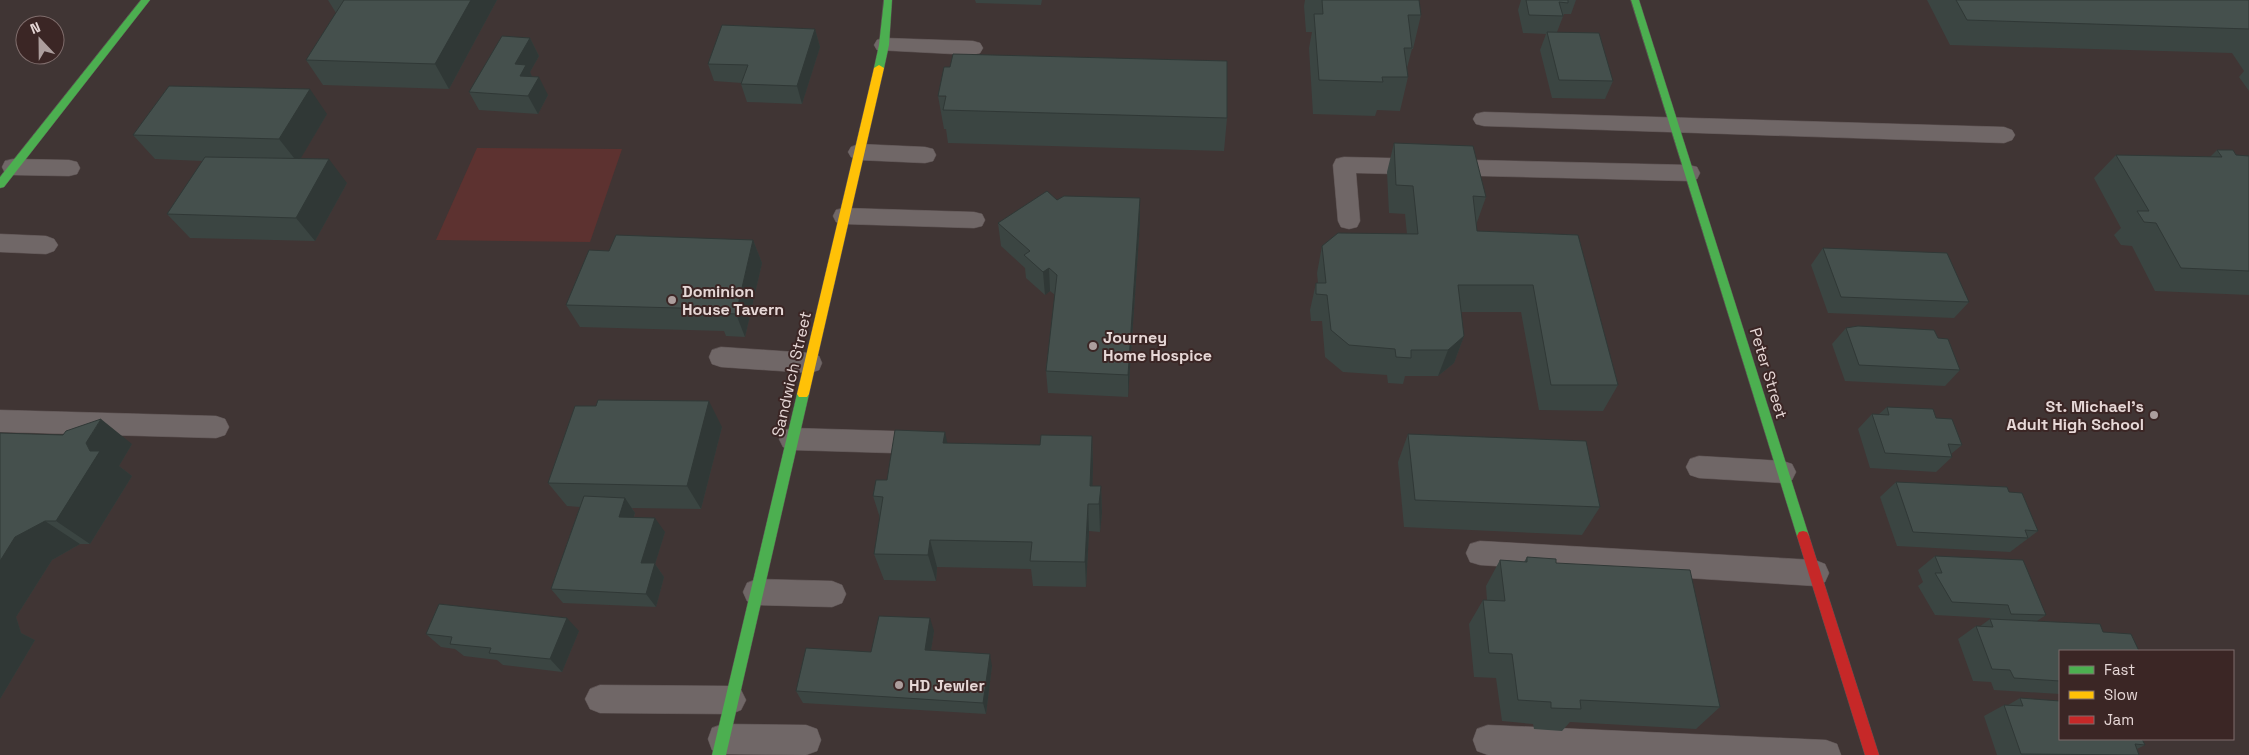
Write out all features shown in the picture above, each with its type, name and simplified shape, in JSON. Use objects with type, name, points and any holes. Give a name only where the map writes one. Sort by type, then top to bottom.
[{"type":"street","points":[[0,184],[146,0]]},
{"type":"street","name":"Sandwich Street","points":[[721,747],[884,45],[888,0]]},
{"type":"street","name":"Peter Street","points":[[1635,0],[1872,755]]},
{"type":"lane","points":[[884,45],[973,48]]},
{"type":"lane","points":[[1484,120],[2004,135]]},
{"type":"lane","points":[[859,152],[924,155]]},
{"type":"lane","points":[[1349,221],[1344,165],[1689,173]]},
{"type":"lane","points":[[13,167],[69,168]]},
{"type":"lane","points":[[844,216],[974,220]]},
{"type":"lane","points":[[0,243],[46,244]]},
{"type":"lane","points":[[721,357],[810,363]]},
{"type":"lane","points":[[0,421],[216,427]]},
{"type":"lane","points":[[792,440],[941,444]]},
{"type":"lane","points":[[1699,467],[1783,472]]},
{"type":"lane","points":[[1480,553],[1814,573]]},
{"type":"lane","points":[[757,592],[832,594]]},
{"type":"lane","points":[[600,699],[731,700]]},
{"type":"lane","points":[[721,747],[806,740]]},
{"type":"lane","points":[[1488,740],[1826,755]]},
{"type":"shaded area","points":[[477,148],[622,149],[590,242],[436,240]]},
{"type":"building","points":[[344,0],[471,0],[435,64],[306,60]]},
{"type":"building","points":[[1322,0],[1419,0],[1421,15],[1408,15],[1412,48],[1404,48],[1408,77],[1382,77],[1383,82],[1319,80],[1314,14],[1323,14]]},
{"type":"building","points":[[1526,0],[1568,0],[1568,3],[1559,2],[1563,16],[1529,15]]},
{"type":"building","points":[[1956,0],[2249,0],[2249,29],[1967,20]]},
{"type":"building","points":[[722,25],[815,29],[797,86],[741,84],[748,65],[708,64]]},
{"type":"building","points":[[1547,32],[1599,33],[1613,81],[1559,80]]},
{"type":"building","points":[[502,36],[530,38],[515,64],[526,65],[520,76],[539,77],[528,96],[469,92]]},
{"type":"building","points":[[953,54],[1227,61],[1227,118],[943,110],[946,96],[938,96],[944,67],[950,67]]},
{"type":"building","points":[[169,86],[310,89],[279,139],[133,135]]},
{"type":"building","points":[[1394,143],[1473,146],[1486,197],[1473,196],[1477,231],[1578,235],[1618,385],[1551,385],[1533,285],[1458,285],[1464,336],[1448,350],[1411,350],[1411,358],[1396,357],[1395,349],[1349,345],[1331,330],[1327,295],[1316,294],[1316,283],[1326,283],[1322,246],[1338,233],[1418,234],[1413,186],[1396,185]]},
{"type":"building","points":[[2217,150],[2233,150],[2236,155],[2249,156],[2249,271],[2181,268],[2156,223],[2144,222],[2137,211],[2149,211],[2116,155],[2222,157]]},
{"type":"building","points":[[205,157],[329,159],[296,218],[167,214]]},
{"type":"building","name":"Journey Home Hospice","points":[[1047,191],[1057,200],[1064,196],[1140,198],[1128,375],[1046,371],[1057,275],[1049,268],[1043,272],[1024,255],[1030,251],[998,223]]},
{"type":"building","points":[[616,235],[753,240],[736,314],[716,313],[717,309],[566,305],[589,250],[609,251]]},
{"type":"building","points":[[1823,248],[1947,253],[1969,302],[1841,297]]},
{"type":"building","points":[[1858,326],[1934,330],[1938,338],[1948,339],[1960,370],[1859,365],[1846,328]]},
{"type":"building","points":[[598,400],[709,401],[687,486],[548,483],[575,406],[596,406]]},
{"type":"building","points":[[1887,407],[1933,409],[1936,418],[1952,419],[1962,445],[1948,444],[1952,457],[1885,453],[1872,414],[1889,415]]},
{"type":"building","points":[[101,419],[86,443],[90,451],[100,451],[56,521],[45,521],[15,537],[0,561],[0,433],[63,435],[66,431]]},
{"type":"building","points":[[895,430],[945,432],[943,443],[1040,445],[1041,435],[1092,436],[1090,486],[1101,486],[1099,504],[1088,504],[1085,562],[1030,561],[1032,542],[930,540],[928,555],[874,554],[883,497],[873,496],[876,480],[887,480]]},
{"type":"building","points":[[1408,434],[1586,441],[1600,507],[1415,500]]},
{"type":"building","points":[[1896,482],[2007,487],[2009,492],[2022,493],[2038,531],[2025,530],[2028,538],[1913,532]]},
{"type":"building","points":[[584,496],[625,498],[619,517],[655,518],[641,563],[655,563],[646,594],[551,589]]},
{"type":"building","points":[[1935,556],[2023,560],[2046,615],[2011,614],[2008,605],[1952,602],[1935,573],[1942,573]]},
{"type":"building","points":[[1527,557],[1556,559],[1556,563],[1690,570],[1720,707],[1580,700],[1581,709],[1551,708],[1551,702],[1518,700],[1512,654],[1489,653],[1483,600],[1505,601],[1500,560],[1527,562]]},
{"type":"building","points":[[439,604],[567,618],[550,659],[489,653],[491,648],[450,644],[452,637],[426,634]]},
{"type":"building","name":"HD Jewler","points":[[879,616],[930,618],[925,650],[990,654],[983,703],[796,691],[806,648],[871,652]]},
{"type":"building","points":[[1990,619],[2100,624],[2103,632],[2131,634],[2139,650],[2059,650],[2059,681],[2014,678],[2010,670],[1992,669],[1976,626],[1993,627]]},
{"type":"building","points":[[2020,698],[2059,701],[2059,740],[2142,740],[2145,745],[2135,744],[2139,755],[2021,754],[2004,705],[2023,706]]},
{"type":"traffic: fast","points":[[0,184],[146,0]]},
{"type":"traffic: fast","points":[[879,68],[884,45],[888,0]]},
{"type":"traffic: fast","points":[[1635,0],[1803,536]]},
{"type":"traffic: fast","points":[[719,755],[803,394]]},
{"type":"traffic: slow","points":[[803,394],[879,68]]},
{"type":"traffic: jam","points":[[1803,536],[1872,755]]},
{"type":"place","name":"Dominion House Tavern","points":[[672,300]]},
{"type":"place","name":"Journey Home Hospice","points":[[1093,346]]},
{"type":"place","name":"St. Michael's Adult High School","points":[[2154,415]]},
{"type":"place","name":"HD Jewler","points":[[899,685]]}]
